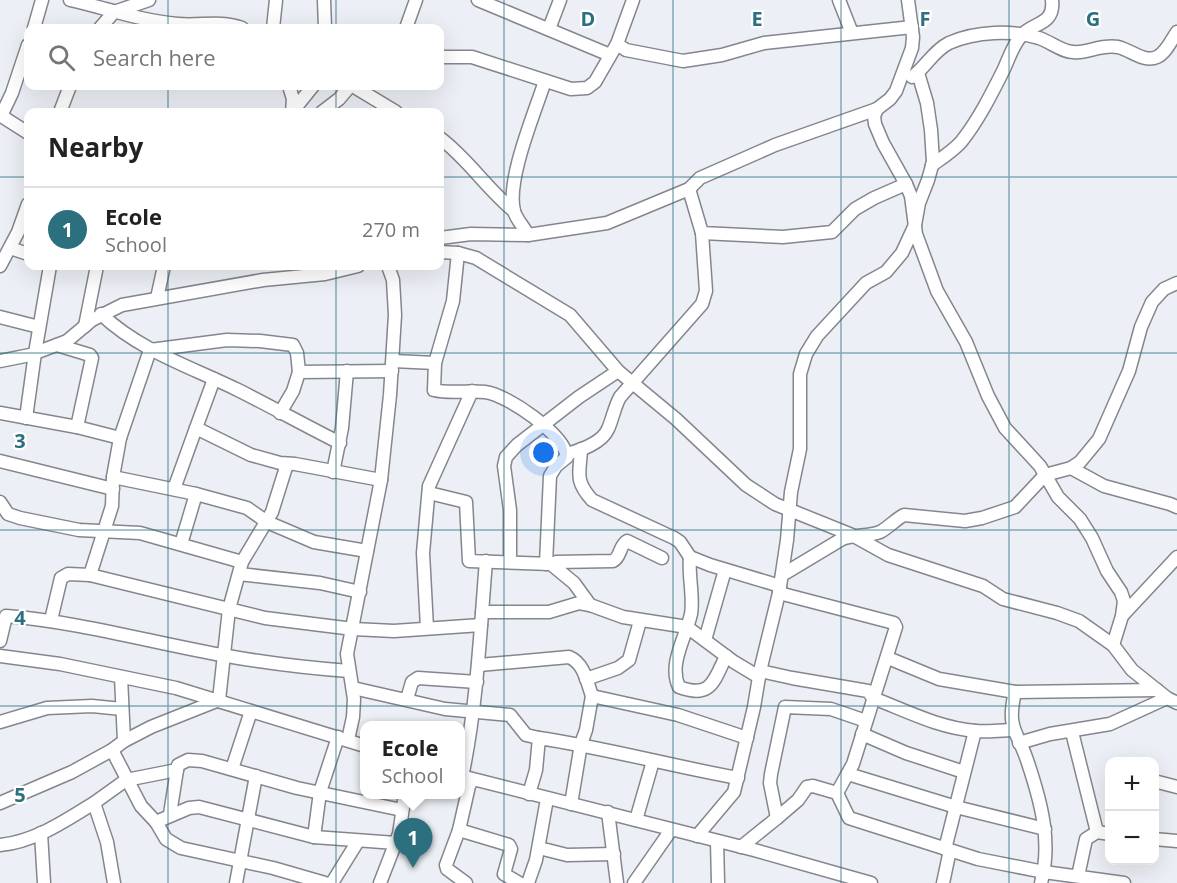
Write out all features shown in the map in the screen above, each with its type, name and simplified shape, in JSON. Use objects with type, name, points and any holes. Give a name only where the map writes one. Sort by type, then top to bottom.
[{"type":"street","points":[[35,24],[42,0]]},
{"type":"street","points":[[70,0],[90,2],[114,12],[179,24],[224,24]]},
{"type":"street","points":[[273,24],[276,0]]},
{"type":"street","points":[[324,0],[325,24]]},
{"type":"street","points":[[407,24],[416,0]]},
{"type":"street","points":[[478,0],[509,6],[549,29],[610,55]]},
{"type":"street","points":[[549,29],[560,0]]},
{"type":"street","points":[[444,57],[472,57],[571,89],[587,88],[595,82],[617,44],[633,0]]},
{"type":"street","points":[[838,0],[852,33]]},
{"type":"street","points":[[896,91],[912,48],[908,0]]},
{"type":"street","points":[[932,165],[962,141],[986,102],[1022,34],[1042,24],[1048,18],[1053,7],[1052,0]]},
{"type":"street","points":[[104,24],[114,12],[143,1]]},
{"type":"street","points":[[617,44],[626,50],[683,61],[722,55],[764,43],[912,27]]},
{"type":"street","points":[[444,237],[471,234],[528,235],[607,224],[689,189],[700,178],[711,172],[775,145],[877,109],[918,73],[936,52],[949,44],[972,37],[1000,33],[1022,34],[1041,39],[1071,52],[1105,46],[1120,48],[1138,56],[1155,58],[1160,56],[1177,32]]},
{"type":"street","points":[[24,57],[12,93],[1,116],[24,130]]},
{"type":"street","points":[[697,836],[734,792],[738,778],[780,585],[789,510],[800,449],[800,374],[806,354],[817,336],[866,283],[892,266],[902,253],[915,225],[919,203],[932,165],[931,130],[927,103],[918,73]]},
{"type":"street","points":[[514,211],[516,172],[545,81]]},
{"type":"street","points":[[61,108],[68,90]]},
{"type":"street","points":[[290,90],[292,108]]},
{"type":"street","points":[[295,108],[310,90]]},
{"type":"street","points":[[327,108],[347,90]]},
{"type":"street","points":[[358,90],[389,108]]},
{"type":"street","points":[[877,109],[874,117],[875,124],[911,196],[916,234],[937,291],[966,342],[988,396],[1005,428],[1040,466],[1058,497],[1080,519],[1092,538],[1107,571],[1121,592],[1124,601],[1122,616],[1113,645]]},
{"type":"street","points":[[444,141],[457,151],[496,197],[514,211],[528,235]]},
{"type":"street","points":[[702,233],[783,237],[832,232],[855,209],[873,198],[906,184]]},
{"type":"street","points":[[548,564],[550,476],[556,466],[567,457],[567,454],[581,449],[605,434],[616,405],[702,304],[706,291],[702,233],[689,189]]},
{"type":"street","points":[[0,266],[24,214]]},
{"type":"street","points":[[10,248],[24,253]]},
{"type":"street","points":[[444,252],[476,258],[570,315],[618,371],[676,419],[746,485],[775,504],[852,535],[888,555],[983,586],[1003,599],[1079,621],[1113,645],[1132,670],[1172,701]]},
{"type":"street","points":[[458,253],[453,300],[435,363],[434,390],[485,392],[507,398],[543,426],[567,454]]},
{"type":"street","points":[[26,418],[49,270]]},
{"type":"street","points":[[85,327],[96,270]]},
{"type":"street","points":[[158,298],[163,270]]},
{"type":"street","points":[[0,361],[57,345],[73,337],[101,314],[122,305],[262,280],[325,274],[342,270]]},
{"type":"street","points":[[314,837],[320,792],[353,717],[353,688],[347,654],[381,480],[395,315],[393,280],[389,270]]},
{"type":"street","points":[[780,585],[852,535],[882,531],[904,515],[965,521],[982,518],[1015,507],[1045,475],[1071,468],[1080,462],[1099,439],[1129,371],[1141,327],[1152,302],[1164,289],[1177,283]]},
{"type":"street","points":[[101,314],[124,334],[150,350],[214,379],[340,443]]},
{"type":"street","points":[[0,317],[39,327]]},
{"type":"street","points":[[150,350],[227,340],[293,345],[297,353],[299,372],[293,391],[279,413]]},
{"type":"street","points":[[57,345],[90,355],[92,358],[77,427]]},
{"type":"street","points":[[90,575],[112,506],[120,438],[150,350]]},
{"type":"street","points":[[299,372],[347,371],[435,363]]},
{"type":"street","points":[[333,472],[340,443],[347,371]]},
{"type":"street","points":[[510,561],[510,510],[505,460],[517,445],[579,397],[618,371]]},
{"type":"street","points":[[174,489],[214,379]]},
{"type":"street","points":[[427,628],[423,553],[431,482],[472,392]]},
{"type":"street","points":[[0,413],[77,427],[120,438]]},
{"type":"street","points":[[196,428],[251,455],[287,464],[381,480]]},
{"type":"street","points":[[581,449],[580,481],[582,490],[592,500],[674,538],[680,542],[690,557],[894,623],[896,627],[888,658],[853,764],[837,793]]},
{"type":"street","points":[[0,461],[113,483],[174,489],[196,494],[247,508],[267,522],[314,542],[366,551]]},
{"type":"street","points":[[219,700],[229,609],[241,568],[267,522],[287,464]]},
{"type":"street","points":[[1071,468],[1104,486],[1177,507]]},
{"type":"street","points":[[429,493],[465,501],[468,560],[548,564],[613,561],[616,560],[624,543],[627,542],[662,558]]},
{"type":"street","points":[[181,544],[196,494]]},
{"type":"street","points":[[0,502],[8,514],[20,518],[79,530],[140,533],[181,544],[241,568],[360,592]]},
{"type":"street","points":[[690,557],[688,575],[691,607],[676,665],[676,679],[679,687],[701,692],[709,688],[726,656]]},
{"type":"street","points":[[1122,616],[1177,557]]},
{"type":"street","points":[[466,883],[446,867],[459,830],[469,786],[465,778],[479,665],[486,561]]},
{"type":"street","points":[[548,564],[574,583],[590,605]]},
{"type":"street","points":[[705,640],[725,570]]},
{"type":"street","points":[[51,620],[55,597],[62,578],[68,574],[90,575],[265,618],[353,629],[394,631],[481,625]]},
{"type":"street","points":[[482,612],[536,613],[549,612],[574,603],[590,605],[640,621],[687,627],[726,656],[759,674],[868,691],[873,698],[926,720],[951,727],[975,731],[1014,730]]},
{"type":"street","points":[[0,641],[3,613],[51,620],[225,656],[349,671]]},
{"type":"street","points":[[586,679],[604,674],[628,662],[640,621]]},
{"type":"street","points":[[0,656],[60,664],[176,688],[360,744]]},
{"type":"street","points":[[479,665],[569,657],[575,659],[579,665],[591,696],[571,804]]},
{"type":"street","points":[[888,658],[939,679],[1016,692],[1157,690]]},
{"type":"street","points":[[121,677],[123,741]]},
{"type":"street","points":[[407,699],[412,682],[418,678],[477,682]]},
{"type":"street","points":[[353,688],[445,709],[510,715],[526,735],[581,744],[738,778]]},
{"type":"street","points":[[1016,692],[1011,720],[1039,797],[1045,829],[1042,878]]},
{"type":"street","points":[[591,696],[678,715],[747,738]]},
{"type":"street","points":[[0,802],[72,772],[151,727],[219,700]]},
{"type":"street","points":[[1019,743],[1050,734],[1110,724],[1172,701]]},
{"type":"street","points":[[0,722],[46,708],[84,706],[122,709]]},
{"type":"street","points":[[777,818],[770,783],[785,707],[831,709],[866,721]]},
{"type":"street","points":[[232,769],[251,711]]},
{"type":"street","points":[[943,883],[956,807],[975,731]]},
{"type":"street","points":[[1072,732],[1103,833],[1086,839],[1078,876]]},
{"type":"street","points":[[862,734],[906,753],[964,772]]},
{"type":"street","points":[[529,794],[536,770],[539,738]]},
{"type":"street","points":[[112,750],[141,806],[156,822],[166,839],[181,848],[273,868],[325,883]]},
{"type":"street","points":[[170,814],[178,765],[188,760],[202,761],[320,792],[402,810]]},
{"type":"street","points":[[636,820],[652,761]]},
{"type":"street","points":[[0,846],[16,843],[41,833],[94,803],[126,780],[177,770]]},
{"type":"street","points":[[848,774],[956,807],[1045,829]]},
{"type":"street","points":[[236,883],[256,776]]},
{"type":"street","points":[[465,778],[608,812],[871,883]]},
{"type":"street","points":[[1159,782],[1177,787]]},
{"type":"street","points":[[741,847],[798,800],[807,787],[813,786],[837,793],[849,818],[978,859],[1042,878],[1078,876],[1124,883]]},
{"type":"street","points":[[528,883],[539,848],[547,798]]},
{"type":"street","points":[[380,883],[396,843],[404,799]]},
{"type":"street","points":[[94,803],[107,842],[114,883]]},
{"type":"street","points":[[156,822],[170,814],[199,807],[314,837],[396,843]]},
{"type":"street","points":[[608,812],[617,883]]},
{"type":"street","points":[[459,830],[509,845],[511,849],[504,874],[519,883]]},
{"type":"street","points":[[634,883],[671,830]]},
{"type":"street","points":[[41,833],[44,883]]},
{"type":"street","points":[[1159,839],[1177,841]]},
{"type":"street","points":[[332,883],[358,841]]},
{"type":"street","points":[[717,841],[718,883]]},
{"type":"street","points":[[539,848],[567,855],[614,854]]},
{"type":"place","name":"Ecole","points":[[413,868]]}]
